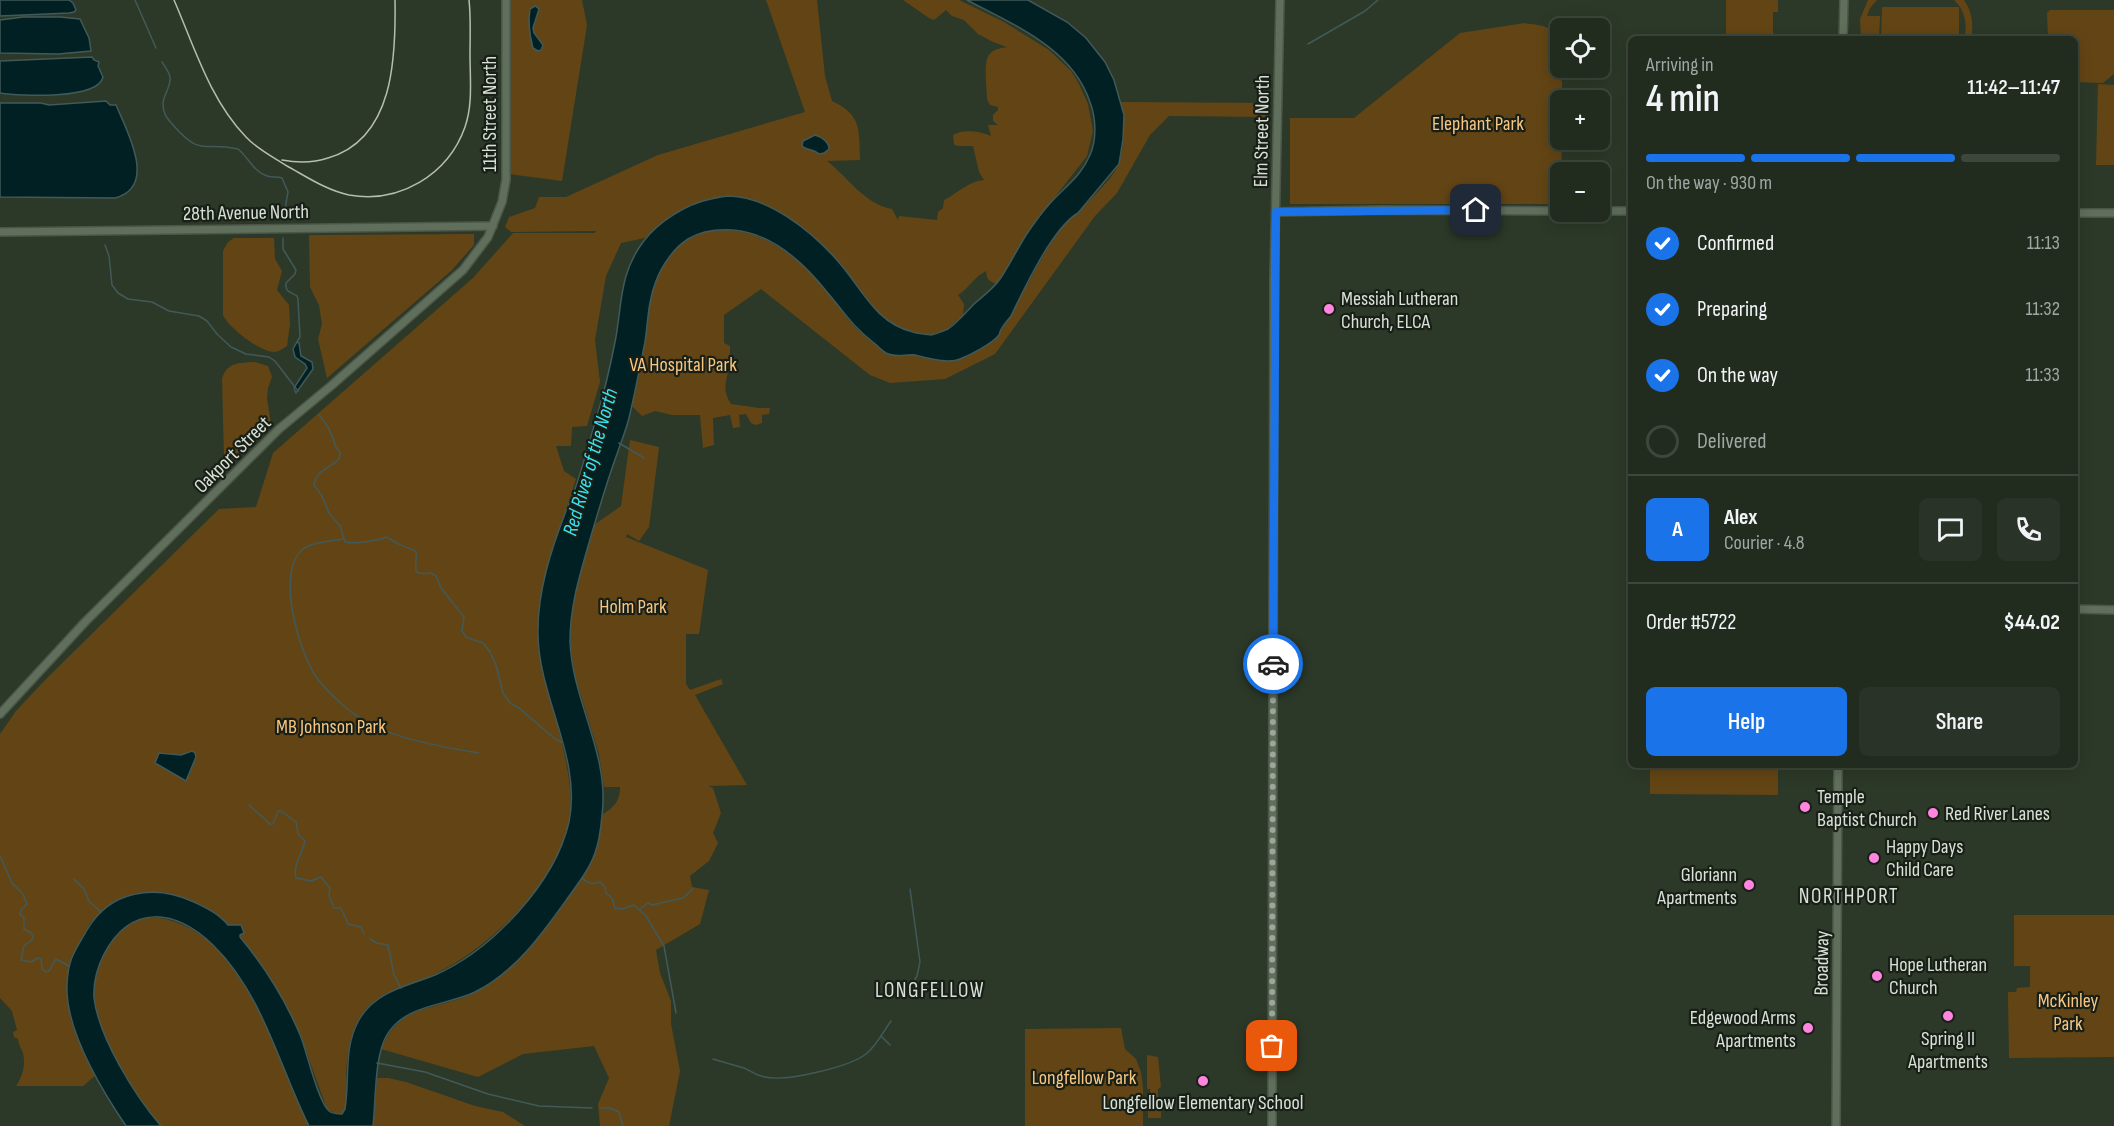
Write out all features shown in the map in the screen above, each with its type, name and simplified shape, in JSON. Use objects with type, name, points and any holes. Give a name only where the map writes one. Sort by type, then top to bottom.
[{"type":"street","name":"11th Street North","points":[[493,226],[502,202],[506,180],[506,0]]},
{"type":"street","name":"Elm Street North","points":[[1272,1126],[1276,212],[1280,0]]},
{"type":"street","points":[[1843,36],[1844,0]]},
{"type":"street","points":[[1276,212],[1550,211]]},
{"type":"street","points":[[1610,211],[1628,212]]},
{"type":"street","points":[[2078,213],[2114,213]]},
{"type":"street","name":"28th Avenue North","points":[[0,232],[493,226]]},
{"type":"street","name":"Oakport Street","points":[[0,714],[85,622],[279,429],[463,270],[482,246],[493,226]]},
{"type":"street","points":[[2078,609],[2114,610]]},
{"type":"street","name":"Broadway","points":[[1836,1126],[1838,768]]},
{"type":"green space","points":[[511,0],[582,0],[587,25],[562,181],[509,174]]},
{"type":"green space","name":"MB Johnson Park","points":[[766,0],[817,0],[825,76],[832,101],[849,112],[859,132],[860,160],[827,161],[873,202],[892,209],[898,220],[899,216],[937,220],[944,200],[968,185],[984,180],[979,172],[973,146],[957,146],[954,144],[953,135],[972,131],[991,136],[988,125],[998,125],[993,121],[993,115],[998,107],[990,105],[987,99],[986,63],[993,51],[1007,47],[978,34],[964,20],[952,16],[946,10],[934,20],[903,0],[959,0],[1004,22],[1049,50],[1071,71],[1088,104],[1093,131],[1087,156],[1030,229],[997,284],[989,280],[986,271],[978,276],[958,295],[964,304],[963,315],[947,329],[932,335],[915,333],[893,326],[876,312],[837,260],[810,234],[673,215],[645,238],[621,243],[606,276],[595,340],[600,382],[587,426],[572,427],[571,446],[556,446],[564,471],[576,479],[550,560],[539,614],[571,798],[569,820],[563,843],[537,889],[500,929],[458,961],[427,978],[395,989],[368,1007],[357,1023],[350,1044],[346,1074],[347,1099],[342,1114],[327,1109],[291,1015],[264,969],[240,937],[236,926],[228,925],[217,914],[202,905],[164,892],[136,893],[101,912],[90,923],[72,956],[67,986],[71,1020],[78,1040],[96,1075],[83,1086],[16,1086],[23,1071],[23,1053],[18,1039],[14,1037],[13,1032],[17,1030],[12,1011],[0,998],[0,734],[16,711],[47,678],[219,509],[256,507],[273,453],[473,278],[513,233],[595,233],[596,231],[511,232],[505,227],[509,217],[535,208],[539,197],[566,197],[658,155],[805,112]]},
{"type":"green space","points":[[1726,0],[1778,0],[1778,12],[1773,12],[1773,36],[1726,36]]},
{"type":"green space","points":[[1868,0],[1877,0],[1867,16],[1880,16],[1879,36],[1861,36],[1860,19]]},
{"type":"green space","points":[[1954,0],[1964,0],[1971,13],[1971,36],[1965,36],[1965,18],[1961,8]]},
{"type":"green space","points":[[1882,7],[1959,7],[1959,36],[1881,36]]},
{"type":"green space","points":[[2050,10],[2114,10],[2114,74],[2103,83],[2078,82],[2078,36],[2048,36],[2047,13]]},
{"type":"green space","name":"Elephant Park","points":[[1525,23],[1550,30],[1550,78],[1558,78],[1562,81],[1562,90],[1550,90],[1550,150],[1562,150],[1561,162],[1550,162],[1550,204],[1290,204],[1290,118],[1354,118],[1460,33]]},
{"type":"green space","points":[[2098,84],[2114,85],[2114,165],[2096,165]]},
{"type":"green space","name":"VA Hospital Park","points":[[1121,102],[1268,103],[1268,117],[1169,116],[1150,135],[1117,193],[1095,216],[995,354],[945,379],[890,383],[870,375],[761,289],[724,315],[724,343],[730,346],[726,394],[731,404],[770,408],[769,414],[762,415],[762,423],[756,425],[751,423],[746,414],[739,415],[740,427],[733,428],[730,415],[713,418],[714,445],[703,448],[700,415],[672,415],[655,411],[642,416],[632,406],[650,302],[660,272],[670,256],[684,243],[692,237],[710,231],[744,232],[760,237],[789,254],[814,277],[861,333],[889,351],[944,360],[990,342],[1007,322],[1048,248],[1063,226],[1101,189],[1116,169],[1123,141],[1124,125]]},
{"type":"green space","points":[[474,234],[474,245],[451,271],[327,378],[318,339],[322,324],[319,305],[310,287],[309,235]]},
{"type":"green space","points":[[234,238],[274,238],[275,259],[282,271],[277,290],[289,305],[290,324],[287,346],[278,351],[268,351],[245,338],[231,326],[223,315],[223,251],[228,242]]},
{"type":"green space","points":[[255,362],[268,366],[272,377],[267,399],[271,423],[230,463],[226,462],[224,459],[222,379],[230,366]]},
{"type":"green space","name":"Holm Park","points":[[630,440],[659,447],[649,527],[639,541],[627,534],[626,537],[708,570],[699,634],[686,634],[686,684],[690,690],[721,679],[723,684],[695,695],[747,785],[708,786],[713,788],[721,813],[713,833],[718,843],[709,861],[690,876],[692,887],[709,890],[700,924],[656,950],[660,973],[671,1001],[671,1024],[680,1071],[669,1126],[600,1126],[598,1104],[609,1078],[594,1046],[523,1054],[478,1077],[381,1049],[399,1022],[410,1014],[463,998],[491,982],[517,961],[569,897],[586,871],[596,849],[603,814],[614,806],[618,799],[620,787],[604,787],[599,754],[575,676],[570,619],[576,587],[594,525],[621,506]]},
{"type":"green space","points":[[1650,768],[1778,768],[1778,795],[1650,794]]},
{"type":"green space","name":"McKinley Park","points":[[2014,915],[2114,915],[2114,1057],[2009,1058],[2008,992],[2016,992],[2017,988],[2030,987],[2030,966],[2014,966]]},
{"type":"green space","points":[[148,917],[181,924],[208,941],[231,966],[268,1030],[309,1126],[161,1126],[151,1114],[129,1082],[109,1046],[96,1011],[94,995],[97,972],[110,944],[118,933],[129,925]]},
{"type":"green space","name":"Longfellow Park","points":[[1121,1028],[1125,1049],[1136,1059],[1141,1072],[1143,1126],[1025,1126],[1025,1029]]},
{"type":"green space","points":[[1147,1055],[1158,1057],[1161,1087],[1158,1089],[1158,1099],[1151,1099],[1150,1089],[1147,1089]]},
{"type":"green space","points":[[377,1078],[406,1082],[475,1106],[503,1112],[525,1126],[373,1126]]},
{"type":"green space","points":[[1148,1103],[1161,1103],[1161,1118],[1148,1118]]},
{"type":"water","points":[[0,0],[69,0],[76,10],[69,13],[0,16]]},
{"type":"water","name":"Red River of the North","points":[[967,0],[1028,0],[1067,22],[1086,38],[1105,62],[1114,80],[1124,115],[1119,164],[1078,213],[1068,220],[1049,245],[999,335],[981,349],[950,361],[915,355],[889,354],[860,331],[808,270],[774,243],[747,232],[721,230],[698,234],[678,247],[669,257],[653,289],[645,342],[629,418],[591,536],[577,588],[570,627],[572,663],[596,749],[603,792],[599,839],[586,871],[537,939],[503,974],[475,992],[415,1011],[395,1025],[387,1035],[380,1055],[373,1126],[309,1126],[257,1008],[230,964],[213,945],[184,924],[169,919],[154,917],[140,919],[127,926],[115,937],[104,954],[97,970],[94,998],[103,1031],[120,1066],[140,1099],[161,1126],[126,1126],[86,1058],[78,1040],[68,1002],[67,985],[73,955],[87,930],[108,906],[134,894],[164,893],[179,896],[204,907],[217,914],[228,925],[241,925],[244,933],[240,937],[258,960],[289,1010],[325,1106],[332,1113],[342,1114],[345,1109],[351,1042],[359,1020],[366,1010],[383,996],[435,975],[457,964],[478,949],[518,912],[550,868],[562,845],[569,822],[571,798],[570,775],[565,751],[540,658],[538,619],[542,587],[550,556],[579,477],[603,396],[626,276],[635,254],[656,228],[673,215],[702,201],[729,196],[759,202],[788,217],[814,237],[836,259],[869,302],[888,321],[914,332],[931,335],[951,327],[994,286],[1038,218],[1079,173],[1092,149],[1095,128],[1092,108],[1081,83],[1070,67],[1039,40]]},
{"type":"water","points":[[535,6],[539,9],[533,28],[534,33],[543,45],[538,51],[533,48],[529,24],[530,9]]},
{"type":"water","points":[[23,17],[80,19],[89,38],[91,51],[58,54],[0,53],[0,20]]},
{"type":"water","points":[[92,57],[99,62],[98,66],[103,77],[98,84],[88,90],[57,95],[0,93],[0,61]]},
{"type":"water","points":[[106,101],[110,105],[116,105],[136,157],[135,182],[128,192],[115,198],[0,197],[0,103],[49,105]]},
{"type":"water","points":[[815,135],[823,138],[828,144],[829,149],[824,153],[819,154],[802,146],[803,141]]},
{"type":"water","points":[[297,342],[301,356],[312,362],[313,369],[296,393],[294,388],[307,368],[295,357],[293,349]]},
{"type":"water","points":[[192,751],[196,757],[186,781],[155,763],[159,753],[181,755]]},
{"type":"waterway","points":[[135,0],[156,48]]},
{"type":"waterway","points":[[1308,44],[1365,11],[1378,0]]},
{"type":"waterway","points":[[162,62],[170,76],[163,104],[169,120],[190,142],[203,146],[238,149],[262,174],[282,178],[288,192],[284,215]]},
{"type":"waterway","points":[[283,238],[283,249],[296,270],[286,286],[287,290],[298,299],[300,337],[297,342]]},
{"type":"waterway","points":[[105,245],[109,256],[112,285],[118,293],[128,299],[152,302],[169,311],[199,316],[207,321],[231,347],[246,354],[269,357],[275,361],[298,391]]},
{"type":"waterway","points":[[319,415],[329,429],[340,457],[319,474],[314,485],[322,496],[329,513],[340,526],[345,542],[366,542],[386,537],[416,552],[417,572],[431,573],[436,576],[441,588],[464,617],[462,631],[466,637],[483,643],[490,652],[503,693],[510,703],[555,739],[562,742]]},
{"type":"waterway","name":"Red River of the North","points":[[619,443],[644,458]]},
{"type":"waterway","points":[[343,539],[317,543],[303,549],[295,560],[291,575],[290,593],[297,632],[317,678],[345,707],[359,718],[375,726],[408,739],[478,753]]},
{"type":"waterway","points":[[249,805],[270,824],[273,824],[278,811],[296,822],[298,834],[305,841],[297,863],[296,878],[311,881],[321,877],[330,888],[329,896],[334,908],[341,908],[348,924],[361,927],[364,934]]},
{"type":"waterway","points":[[0,856],[12,883],[23,894],[27,904],[20,914],[24,918],[24,929],[33,937],[24,946],[21,960],[31,962],[38,958],[41,959],[42,969],[46,972],[56,959],[69,966]]},
{"type":"waterway","points":[[582,878],[590,883],[600,882],[612,898],[615,908],[622,909],[634,905],[646,916],[664,946],[676,1013]]},
{"type":"waterway","points":[[74,879],[84,889],[89,901],[101,912]]},
{"type":"waterway","points":[[639,910],[648,903],[652,905],[683,898],[693,889]]},
{"type":"waterway","points":[[909,989],[917,976],[920,962],[910,889]]},
{"type":"waterway","points":[[370,939],[388,945],[394,975],[401,988]]},
{"type":"waterway","points":[[713,1059],[765,1077],[787,1077],[817,1072],[846,1064],[866,1054],[877,1043],[891,1021]]},
{"type":"waterway","points":[[881,1036],[890,1045]]},
{"type":"waterway","points":[[377,1063],[425,1072],[488,1094],[539,1106],[592,1108]]},
{"type":"waterway","points":[[601,1108],[610,1108],[619,1112],[623,1126]]},
{"type":"railway","points":[[174,0],[213,90],[233,122],[246,137],[271,156],[325,187],[349,195],[368,197],[386,195],[419,182],[434,172],[457,144],[468,118],[470,100],[469,0]]},
{"type":"railway","points":[[282,160],[305,162],[328,158],[350,148],[366,133],[378,115],[387,93],[392,70],[395,0]]},
{"type":"way so far","points":[[1272,1046],[1273,664]]},
{"type":"place","name":"Messiah Lutheran Church, ELCA","points":[[1329,309]]},
{"type":"place","name":"Temple Baptist Church","points":[[1805,807]]},
{"type":"place","name":"Red River Lanes","points":[[1933,813]]},
{"type":"place","name":"Happy Days Child Care","points":[[1874,858]]},
{"type":"place","name":"Gloriann Apartments","points":[[1749,885]]},
{"type":"place","name":"Hope Lutheran Church","points":[[1877,976]]},
{"type":"place","name":"Spring II Apartments","points":[[1948,1016]]},
{"type":"place","name":"Edgewood Arms Apartments","points":[[1808,1028]]},
{"type":"place","name":"Longfellow Elementary School","points":[[1203,1081]]},
{"type":"district","name":"NORTHPORT","points":[[1849,896]]},
{"type":"district","name":"LONGFELLOW","points":[[930,990]]},
{"type":"route","points":[[1273,664],[1276,212],[1476,210]]}]
